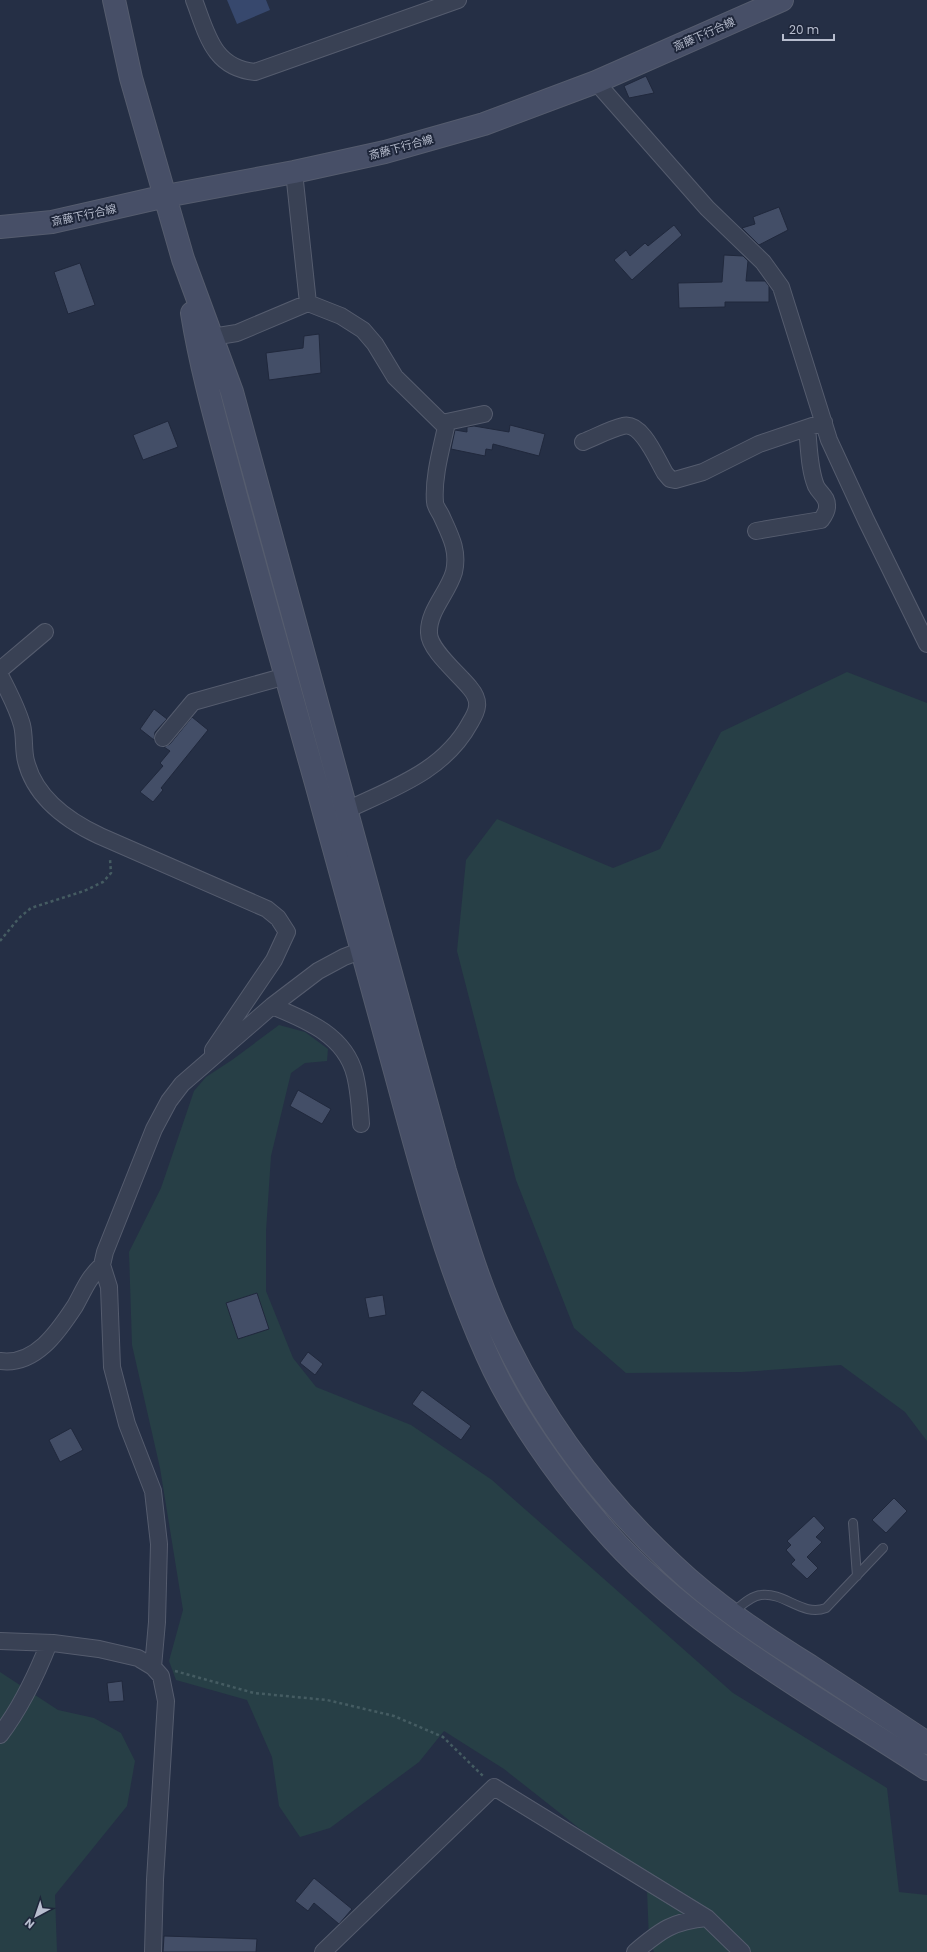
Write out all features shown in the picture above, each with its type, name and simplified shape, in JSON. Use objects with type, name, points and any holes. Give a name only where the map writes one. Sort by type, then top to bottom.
[{"type":"street","points":[[100,0],[131,78]]},
{"type":"street","points":[[114,0],[131,78],[183,259],[232,392],[445,1171],[473,1260],[508,1345],[543,1409],[576,1458],[612,1504],[673,1566],[731,1613],[927,1743]]},
{"type":"street","points":[[194,0],[210,40],[220,58],[240,70],[255,72],[458,0]]},
{"type":"street","name":"斎藤下行合線","points":[[0,227],[52,222],[166,196],[294,172],[385,152],[484,124],[596,82],[782,0]]},
{"type":"street","points":[[596,82],[707,208],[763,262],[781,288],[829,440],[866,520],[927,644]]},
{"type":"street","points":[[294,172],[308,303]]},
{"type":"street","points":[[183,259],[195,331],[211,404],[362,951],[422,1167],[459,1287],[488,1358],[519,1413],[561,1476],[601,1527],[642,1568],[682,1604],[735,1644],[927,1769]]},
{"type":"street","points":[[212,337],[237,333],[308,303],[342,316],[363,330],[375,344],[395,377],[446,427],[438,464],[435,502],[455,548],[454,573],[430,621],[428,634],[431,643],[471,689],[477,700],[478,710],[467,730],[445,757],[416,778],[347,810]]},
{"type":"street","points":[[442,423],[484,414]]},
{"type":"street","points":[[583,442],[624,425],[633,426],[640,431],[665,473],[670,479],[675,480],[703,472],[759,444],[824,422]]},
{"type":"street","points":[[756,532],[821,520],[826,514],[826,498],[817,487],[813,474],[806,428]]},
{"type":"street","points":[[0,670],[45,632]]},
{"type":"street","points":[[0,675],[12,697],[22,726],[26,761],[34,783],[63,815],[86,830],[267,909],[278,918],[287,932],[274,960],[213,1050],[213,1058]]},
{"type":"street","points":[[163,738],[192,702],[286,676]]},
{"type":"street","points":[[153,1668],[159,1593],[158,1536],[153,1491],[127,1424],[112,1367],[109,1287],[102,1266],[104,1252],[158,1122],[169,1101],[182,1084],[272,1006],[318,971],[344,957],[382,942]]},
{"type":"street","points":[[272,1006],[322,1029],[347,1054],[355,1074],[362,1124]]},
{"type":"street","points":[[0,1361],[21,1360],[38,1351],[61,1327],[92,1274],[102,1266]]},
{"type":"street","points":[[0,1641],[49,1643],[99,1649],[138,1658],[153,1668],[161,1676],[166,1702],[155,1880],[153,1952]]},
{"type":"street","points":[[0,1735],[15,1716],[33,1684],[49,1643]]},
{"type":"street","points":[[323,1952],[494,1787],[707,1918],[742,1952]]},
{"type":"street","points":[[635,1952],[652,1937],[671,1925],[688,1920],[707,1918]]},
{"type":"lane","points":[[853,1523],[857,1576]]},
{"type":"lane","points":[[731,1613],[752,1598],[761,1595],[774,1596],[809,1610],[826,1608],[882,1548]]},
{"type":"path","points":[[0,941],[19,918],[31,908],[84,892],[103,882],[110,873],[111,860],[100,836]]},
{"type":"path","points":[[153,1668],[182,1672],[254,1693],[327,1700],[394,1716],[443,1737],[494,1787]]},
{"type":"shaded area","points":[[847,672],[927,703],[927,1441],[905,1412],[841,1365],[742,1372],[626,1373],[574,1328],[516,1180],[457,951],[466,860],[497,819],[613,868],[660,849],[721,732]]},
{"type":"shaded area","points":[[279,1025],[305,1032],[328,1049],[327,1061],[305,1063],[291,1073],[271,1156],[266,1231],[266,1291],[293,1358],[316,1387],[411,1425],[492,1480],[733,1693],[887,1788],[899,1892],[927,1895],[927,1952],[654,1952],[649,1940],[647,1890],[589,1836],[504,1769],[444,1731],[419,1762],[330,1828],[300,1837],[279,1806],[272,1757],[247,1700],[176,1680],[169,1661],[183,1610],[160,1468],[132,1345],[129,1252],[161,1188],[194,1091],[206,1077],[232,1060]]},
{"type":"shaded area","points":[[0,1672],[58,1710],[94,1718],[121,1733],[135,1761],[127,1806],[55,1895],[57,1952],[0,1952]]},
{"type":"water","points":[[227,0],[266,0],[270,10],[237,24]]},
{"type":"building","points":[[646,76],[654,93],[629,98],[624,86]]},
{"type":"building","points":[[779,207],[788,230],[759,245],[742,228],[755,224],[753,217]]},
{"type":"building","points":[[674,225],[682,235],[632,280],[614,260],[626,250],[630,256],[645,243],[648,246]]},
{"type":"building","points":[[724,255],[743,256],[748,261],[746,281],[765,281],[769,286],[769,302],[725,302],[725,307],[679,308],[678,283],[722,282]]},
{"type":"building","points":[[80,263],[95,305],[68,314],[54,272]]},
{"type":"building","points":[[319,334],[321,373],[269,380],[266,353],[303,348],[304,336]]},
{"type":"building","points":[[168,421],[178,447],[143,460],[133,435]]},
{"type":"building","points":[[510,425],[545,434],[539,456],[493,444],[492,450],[486,449],[485,456],[451,449],[455,430],[467,432],[467,427],[474,426],[509,432]]},
{"type":"building","points":[[154,709],[167,719],[155,732],[154,740],[140,729]]},
{"type":"building","points":[[192,717],[208,730],[161,788],[163,790],[153,802],[140,792],[163,766],[160,763],[170,751],[164,747],[170,744]]},
{"type":"building","points":[[298,1090],[331,1109],[322,1124],[290,1106]]},
{"type":"building","points":[[257,1293],[269,1329],[238,1339],[226,1303]]},
{"type":"building","points":[[383,1295],[386,1315],[369,1318],[365,1298]]},
{"type":"building","points":[[308,1352],[323,1364],[315,1375],[300,1363]]},
{"type":"building","points":[[422,1390],[471,1426],[461,1440],[412,1404]]},
{"type":"building","points":[[71,1428],[83,1450],[60,1462],[49,1440]]},
{"type":"building","points":[[894,1498],[907,1511],[886,1533],[872,1520]]},
{"type":"building","points":[[814,1516],[825,1528],[816,1537],[822,1542],[807,1557],[818,1568],[807,1579],[791,1564],[795,1560],[786,1550],[791,1545],[787,1541]]},
{"type":"building","points":[[122,1681],[124,1701],[109,1702],[107,1683]]},
{"type":"building","points":[[314,1878],[352,1909],[339,1924],[314,1903],[308,1911],[295,1901]]},
{"type":"building","points":[[164,1936],[257,1939],[256,1952],[163,1952]]}]
